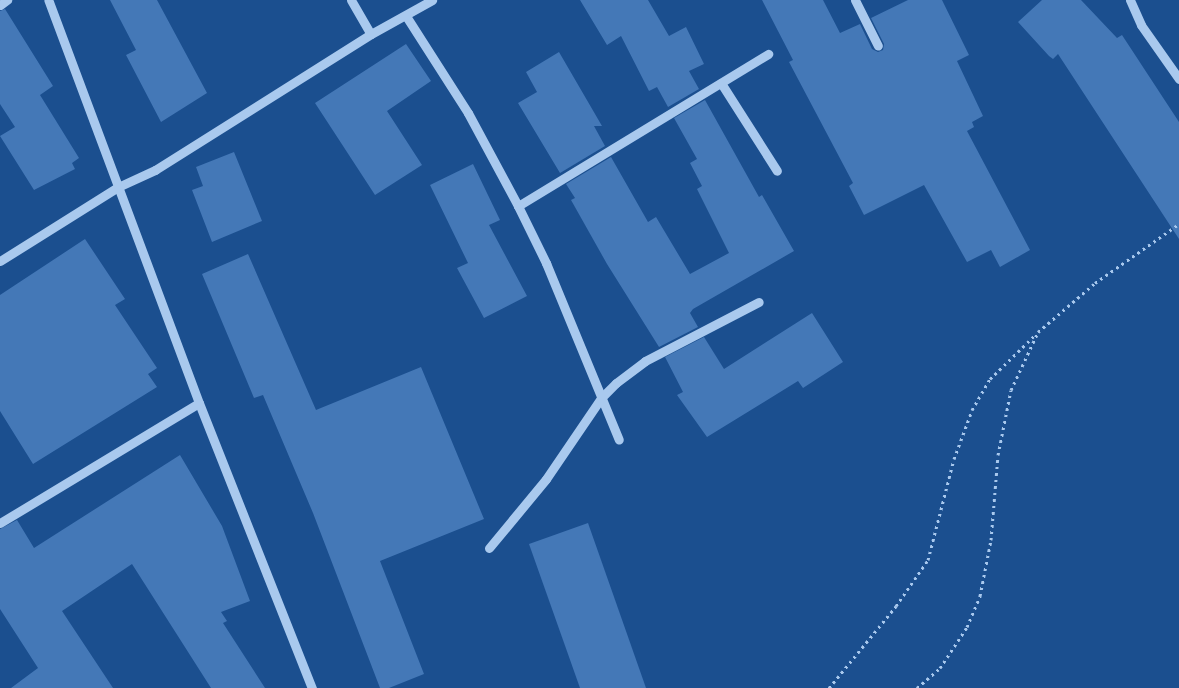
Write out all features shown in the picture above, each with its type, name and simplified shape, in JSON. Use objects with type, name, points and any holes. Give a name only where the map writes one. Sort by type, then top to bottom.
[{"type":"street","points":[[0,5],[7,0]]},
{"type":"street","points":[[48,0],[199,403],[312,688]]},
{"type":"street","points":[[351,0],[371,34]]},
{"type":"street","points":[[0,261],[118,186],[154,170],[371,34],[432,0]]},
{"type":"street","points":[[855,0],[878,46]]},
{"type":"street","points":[[1130,0],[1141,25],[1179,80]]},
{"type":"street","points":[[406,16],[468,113],[518,206],[546,263],[619,440]]},
{"type":"street","points":[[518,206],[768,54]]},
{"type":"street","points":[[721,82],[777,171]]},
{"type":"street","points":[[489,548],[546,479],[601,398],[644,361],[759,302]]},
{"type":"street","points":[[0,523],[199,403]]},
{"type":"path","points":[[829,688],[896,606],[928,560],[954,459],[972,410],[990,380],[1038,332],[1096,283],[1179,224]]},
{"type":"path","points":[[917,688],[940,668],[967,627],[980,596],[991,540],[998,455],[1011,390],[1038,332]]},
{"type":"building","points":[[110,0],[157,0],[207,93],[161,122],[126,55],[136,50]]},
{"type":"building","points":[[580,0],[648,0],[669,36],[686,27],[704,64],[689,71],[699,89],[668,107],[657,87],[649,91],[621,36],[607,45]]},
{"type":"building","points":[[762,0],[823,0],[840,33],[860,24],[872,49],[878,52],[883,50],[884,44],[871,18],[908,0],[942,0],[969,55],[957,61],[983,116],[972,122],[974,127],[967,131],[1030,250],[1000,267],[991,250],[967,262],[924,185],[864,215],[849,186],[853,183],[789,62],[793,60]]},
{"type":"building","points":[[1042,0],[1081,0],[1117,38],[1122,35],[1179,122],[1179,239],[1058,54],[1053,59],[1049,56],[1018,22]]},
{"type":"building","points":[[5,9],[53,86],[40,95],[79,158],[72,163],[75,169],[34,190],[0,136],[15,127],[0,104],[0,11]]},
{"type":"building","points":[[406,44],[431,81],[387,111],[422,165],[375,195],[315,103]]},
{"type":"building","points":[[559,52],[602,126],[594,126],[605,146],[560,173],[518,103],[537,92],[526,72]]},
{"type":"building","points":[[705,100],[759,197],[762,195],[794,251],[693,309],[690,313],[698,327],[659,347],[607,264],[571,200],[575,198],[566,184],[611,157],[648,222],[656,217],[690,274],[729,253],[697,189],[702,186],[690,163],[697,159],[674,118]]},
{"type":"building","points":[[234,152],[262,221],[212,242],[192,190],[203,186],[196,167]]},
{"type":"building","points":[[473,164],[500,220],[489,225],[527,296],[484,318],[457,268],[468,263],[430,185]]},
{"type":"building","points":[[85,239],[125,299],[115,305],[157,368],[148,374],[157,387],[33,464],[0,411],[0,295]]},
{"type":"building","points":[[248,254],[316,410],[421,367],[484,519],[380,561],[424,674],[389,688],[380,688],[313,513],[263,395],[254,398],[202,274]]},
{"type":"building","points":[[812,313],[843,362],[803,388],[798,381],[707,437],[677,395],[683,392],[665,357],[704,337],[724,369]]},
{"type":"building","points":[[180,455],[222,526],[250,601],[221,612],[227,621],[223,623],[265,688],[211,688],[132,564],[62,611],[113,688],[11,688],[38,668],[0,609],[0,529],[17,520],[34,548]]},
{"type":"building","points":[[588,523],[646,688],[580,688],[529,544]]}]
